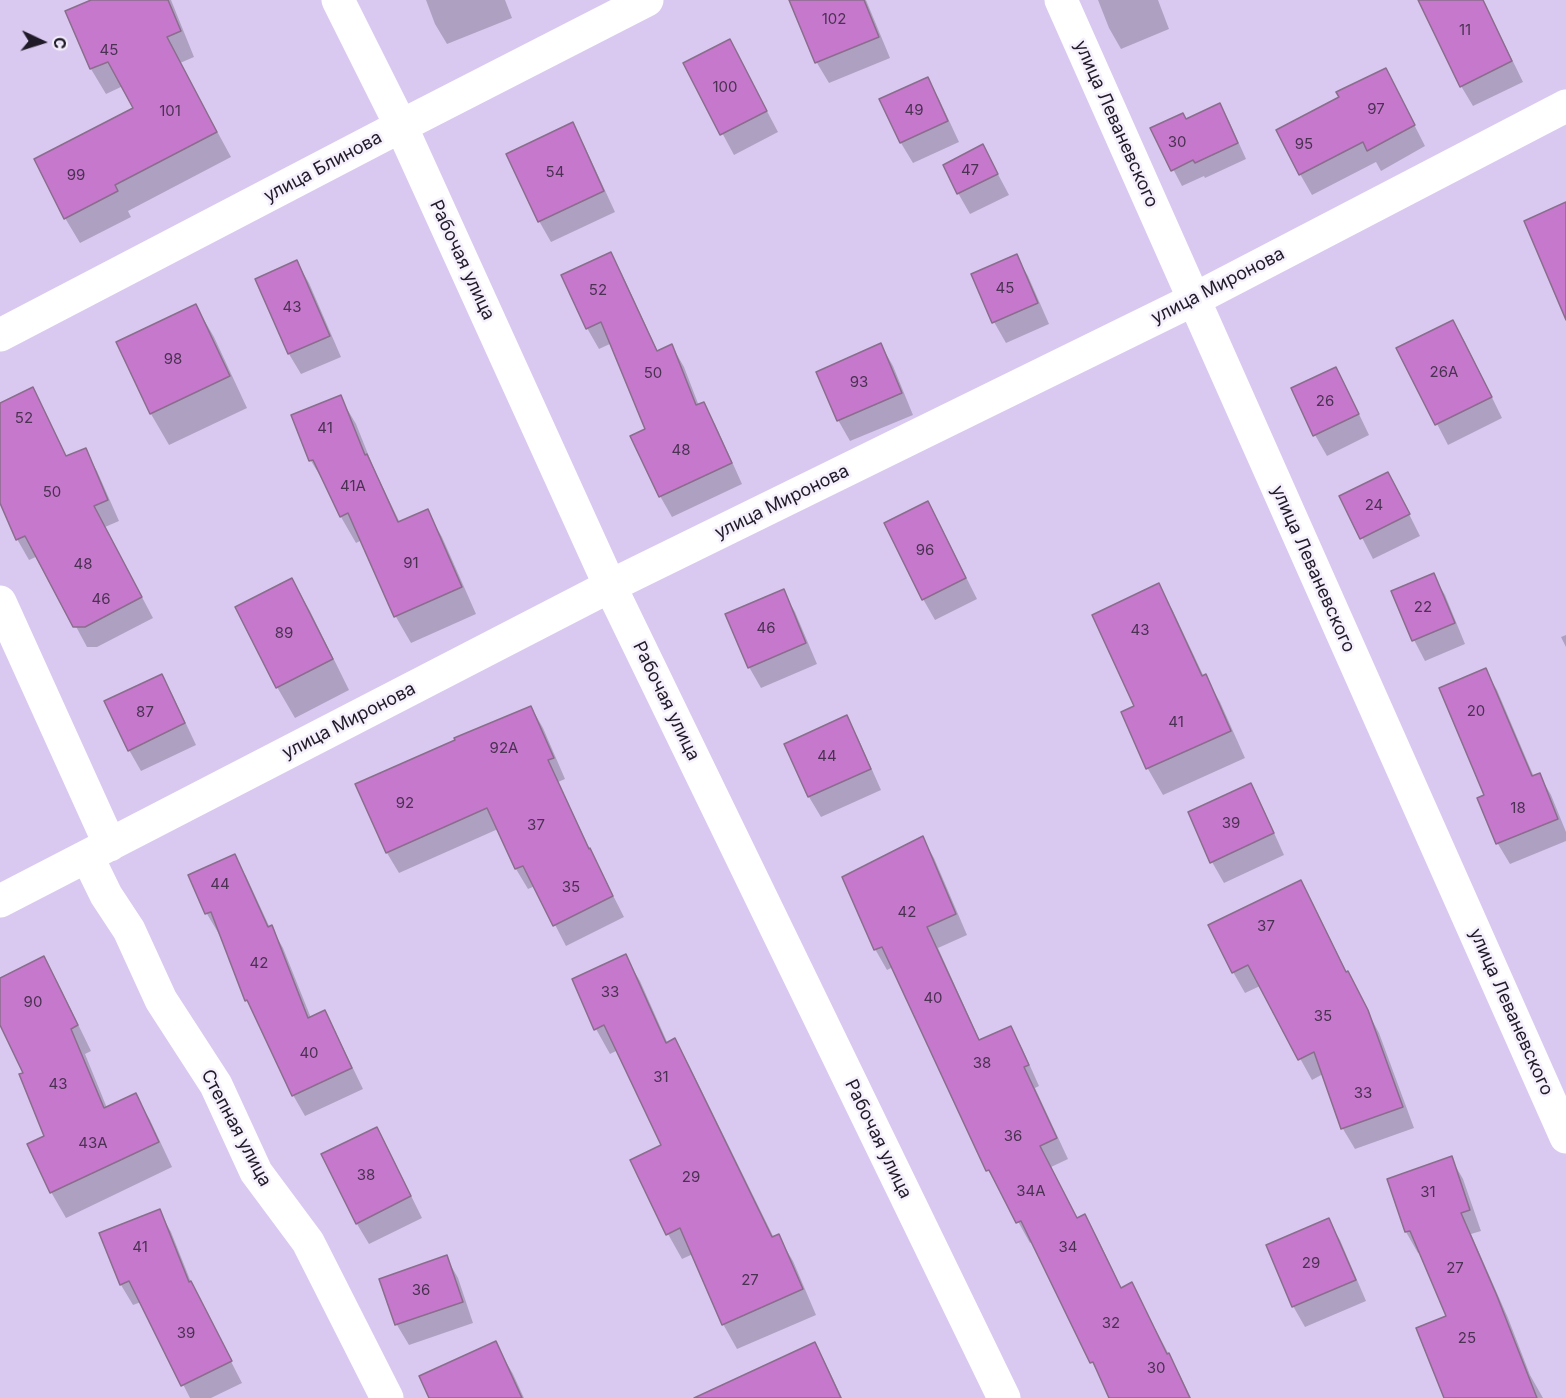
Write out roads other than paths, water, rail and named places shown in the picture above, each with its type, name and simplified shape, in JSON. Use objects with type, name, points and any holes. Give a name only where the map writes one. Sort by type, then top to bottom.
[{"type":"street","name":"Рабочая улица","points":[[338,0],[400,126],[610,586],[1004,1398]]},
{"type":"street","name":"улица Блинова","points":[[0,335],[647,0]]},
{"type":"street","name":"улица Леваневского","points":[[1061,0],[1566,1137]]},
{"type":"street","name":"улица Миронова","points":[[0,901],[610,586],[1193,300],[1566,106]]},
{"type":"street","name":"Степная улица","points":[[0,602],[99,850],[106,895],[129,930],[161,1000],[216,1085],[256,1172],[308,1242],[387,1398]]}]
